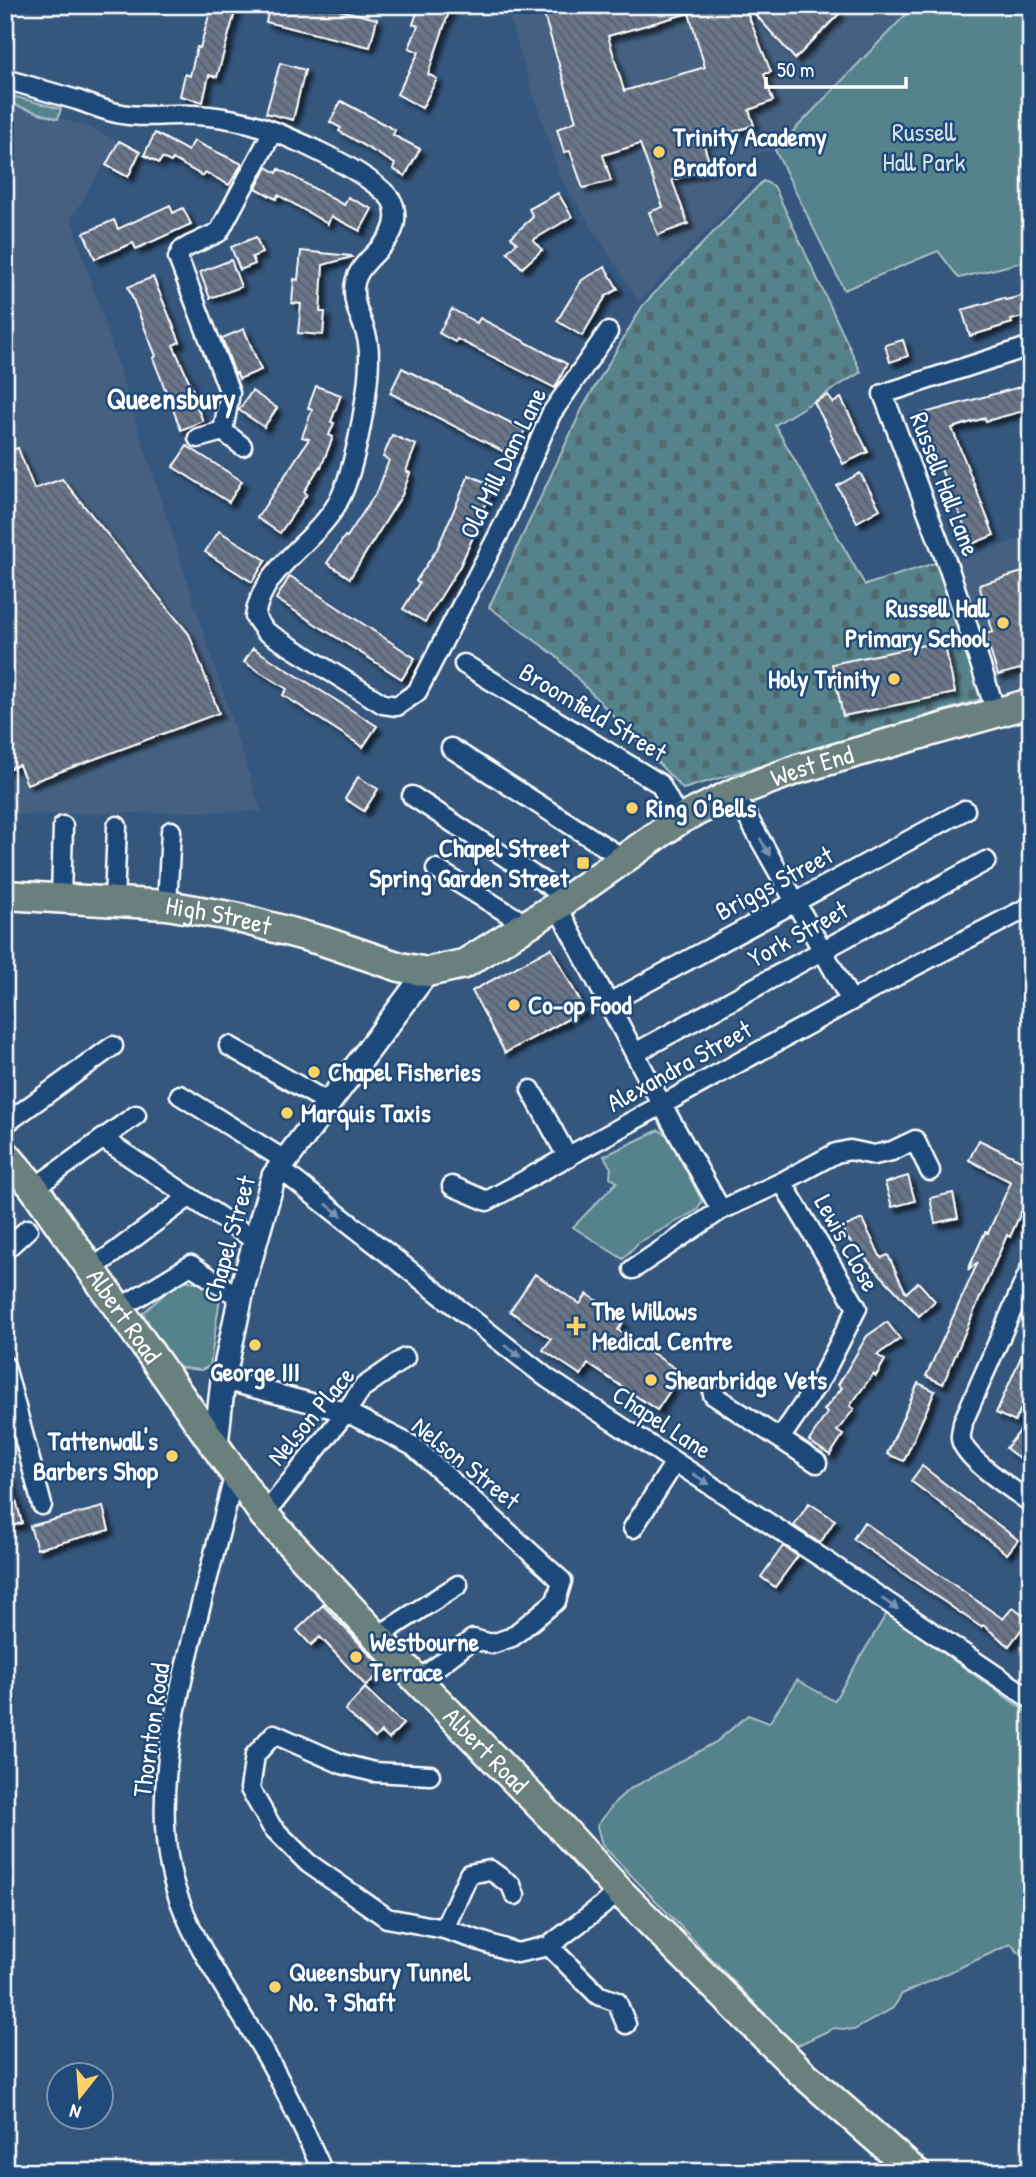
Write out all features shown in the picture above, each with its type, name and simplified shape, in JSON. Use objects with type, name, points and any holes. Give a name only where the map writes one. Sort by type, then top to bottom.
[{"type":"main road","name":"West End","points":[[427,972],[464,964],[562,902],[679,820],[734,793],[798,769],[1031,703]]},
{"type":"main road","name":"High Street","points":[[5,895],[167,905],[235,917],[333,944],[400,967],[427,972]]},
{"type":"main road","name":"Albert Road","points":[[5,1154],[34,1188],[264,1515],[620,1892],[796,2067],[915,2172]]},
{"type":"street","name":"Old Mill Dam Lane","points":[[5,79],[118,114],[147,117],[196,115],[249,123],[273,131],[333,159],[370,180],[387,193],[394,204],[395,222],[390,238],[362,266],[354,285],[354,301],[368,343],[367,382],[358,439],[342,495],[319,528],[281,565],[258,599],[255,617],[265,631],[383,704],[397,706],[417,692],[505,522],[551,414],[608,332]]},
{"type":"street","points":[[223,431],[230,393],[178,258],[182,250],[219,232],[273,131]]},
{"type":"street","name":"Russell Hall Lane","points":[[996,712],[948,566],[883,394],[1031,346]]},
{"type":"street","points":[[198,438],[223,431]]},
{"type":"street","points":[[223,431],[242,446]]},
{"type":"street","name":"Broomfield Street","points":[[464,664],[660,784],[679,820]]},
{"type":"street","points":[[451,748],[624,859]]},
{"type":"street","points":[[734,793],[851,1001]]},
{"type":"street","points":[[412,796],[562,902],[607,1004],[721,1210]]},
{"type":"street","name":"Briggs Street","points":[[607,1004],[965,810]]},
{"type":"street","points":[[61,898],[63,826]]},
{"type":"street","points":[[114,902],[117,826]]},
{"type":"street","points":[[167,905],[171,831]]},
{"type":"street","name":"York Street","points":[[635,1054],[986,861]]},
{"type":"street","points":[[436,869],[527,925]]},
{"type":"street","name":"Alexandra Street","points":[[452,1186],[487,1201],[851,1001],[1031,906]]},
{"type":"street","name":"Chapel Street","points":[[216,1444],[222,1380],[240,1298],[274,1176],[427,972]]},
{"type":"street","points":[[5,1124],[113,1046]]},
{"type":"street","points":[[229,1046],[329,1103]]},
{"type":"street","points":[[531,1090],[568,1158]]},
{"type":"street","name":"Chapel Lane","points":[[180,1095],[283,1165],[547,1378],[1031,1699]]},
{"type":"street","points":[[34,1188],[136,1115]]},
{"type":"street","points":[[103,1139],[256,1241]]},
{"type":"street","points":[[633,1269],[721,1210],[836,1153],[850,1150],[874,1155],[892,1151],[915,1140],[930,1171]]},
{"type":"street","name":"Lewis Close","points":[[781,1437],[822,1377],[857,1308],[782,1182]]},
{"type":"street","points":[[92,1269],[189,1197]]},
{"type":"street","points":[[5,1250],[28,1229]]},
{"type":"street","points":[[120,1308],[191,1265],[240,1298]]},
{"type":"street","points":[[1031,1268],[963,1422],[961,1440],[970,1454],[984,1467],[1031,1503]]},
{"type":"street","name":"Nelson Place","points":[[264,1515],[362,1388],[405,1358]]},
{"type":"street","points":[[5,1366],[42,1505]]},
{"type":"street","name":"Nelson Street","points":[[222,1380],[346,1412],[413,1447],[562,1580],[556,1601],[512,1637],[492,1644],[473,1639],[418,1681]]},
{"type":"street","points":[[713,1395],[817,1462]]},
{"type":"street","points":[[633,1528],[675,1462]]},
{"type":"street","name":"Thornton Road","points":[[234,1473],[179,1689],[166,1773],[166,1844],[178,1898],[192,1929],[215,1973],[268,2059],[323,2172]]},
{"type":"street","points":[[378,1636],[458,1585]]},
{"type":"street","points":[[430,1775],[374,1772],[342,1764],[272,1728],[255,1755],[250,1789],[272,1827],[308,1863],[387,1918],[444,1929],[517,1953],[549,1947],[620,1892]]},
{"type":"street","points":[[444,1929],[470,1874],[490,1870],[510,1885],[515,1895]]},
{"type":"street","points":[[549,1947],[598,1995],[617,2002],[626,2024]]},
{"type":"shaded area","name":"Trinity Academy Bradford","points":[[505,5],[915,5],[775,150],[756,154],[760,176],[639,302],[560,177]]},
{"type":"shaded area","points":[[5,102],[89,127],[118,141],[71,219],[261,811],[5,815]]},
{"type":"shaded area","name":"Russell Hall Primary School","points":[[1031,535],[1031,685],[998,695],[956,560]]},
{"type":"green space","name":"Russell Hall Park","points":[[915,5],[1031,5],[1031,260],[959,278],[938,251],[844,290],[775,150]]},
{"type":"green space","points":[[5,94],[61,109],[58,119],[5,102]]},
{"type":"green space","points":[[763,181],[774,186],[861,372],[775,425],[865,585],[938,562],[982,699],[683,789],[556,656],[489,607],[583,407],[643,305]]},
{"type":"green space","points":[[659,1130],[668,1136],[702,1201],[697,1210],[638,1243],[623,1259],[573,1227],[617,1182],[610,1177],[611,1168],[604,1156]]},
{"type":"green space","points":[[180,1280],[203,1283],[220,1298],[210,1366],[201,1370],[173,1367],[143,1313]]},
{"type":"green space","points":[[887,1613],[1031,1715],[1031,1967],[1011,1944],[902,1994],[893,2008],[854,2030],[834,2028],[796,2046],[602,1845],[597,1826],[628,1790],[716,1742],[748,1715],[769,1723],[797,1680],[834,1701]]},
{"type":"building","points":[[212,5],[237,5],[217,77],[209,75],[203,102],[180,96],[185,74],[190,76],[197,47],[200,48]]},
{"type":"building","points":[[270,5],[319,5],[377,19],[370,47],[266,22]]},
{"type":"building","points":[[420,5],[439,5],[450,9],[428,74],[437,79],[422,108],[397,94],[419,52],[409,48],[418,26],[413,24]]},
{"type":"building","points":[[541,5],[744,5],[771,72],[764,74],[773,101],[749,110],[754,125],[703,142],[711,168],[672,180],[688,224],[658,235],[649,212],[663,207],[640,144],[603,155],[611,181],[583,188],[570,151],[564,152],[557,129],[576,121]],"holes":[[[689,13],[705,67],[624,91],[608,36]]]},
{"type":"building","points":[[747,5],[832,5],[840,13],[795,59]]},
{"type":"building","points":[[280,63],[305,70],[293,120],[266,113]]},
{"type":"building","points":[[341,101],[395,130],[393,135],[420,149],[405,176],[393,169],[395,164],[339,131],[341,128],[330,122]]},
{"type":"building","points":[[155,133],[188,151],[194,141],[242,164],[229,185],[205,172],[203,176],[173,159],[171,162],[162,158],[159,163],[144,155]]},
{"type":"building","points":[[119,141],[140,152],[128,177],[106,165]]},
{"type":"building","points":[[267,167],[277,173],[279,169],[344,205],[348,197],[372,209],[360,231],[331,216],[328,224],[278,195],[276,199],[256,188]]},
{"type":"building","points":[[558,193],[572,217],[533,240],[542,250],[522,268],[507,252],[517,243],[511,237],[533,217],[529,209]]},
{"type":"building","points":[[170,205],[173,213],[183,208],[191,224],[136,249],[133,243],[95,259],[84,233],[114,220],[118,229]]},
{"type":"building","points":[[256,237],[262,253],[252,257],[255,264],[240,270],[231,247]]},
{"type":"building","points":[[301,251],[352,257],[323,265],[320,312],[325,312],[323,335],[298,333],[301,304],[292,303],[294,279],[298,280]]},
{"type":"building","points":[[231,260],[241,287],[210,298],[200,272]]},
{"type":"building","points":[[605,267],[618,289],[606,296],[582,336],[557,321],[582,280]]},
{"type":"building","points":[[153,277],[180,342],[173,345],[203,421],[181,430],[153,358],[156,356],[128,287]]},
{"type":"building","points":[[1031,294],[1031,315],[970,336],[962,310],[1004,298],[1005,300]]},
{"type":"building","points":[[452,309],[477,323],[480,318],[567,364],[555,388],[457,339],[455,342],[439,333]]},
{"type":"building","points":[[244,329],[261,370],[239,379],[222,338]]},
{"type":"building","points":[[903,340],[908,356],[890,362],[885,345]]},
{"type":"building","points":[[402,368],[525,430],[512,456],[390,393]]},
{"type":"building","points":[[1031,384],[1031,409],[952,428],[994,535],[972,544],[927,436],[921,414]]},
{"type":"building","points":[[316,386],[341,395],[331,422],[334,423],[329,435],[333,437],[321,467],[304,492],[307,494],[280,533],[257,518],[309,439],[302,437],[312,410],[308,408]]},
{"type":"building","points":[[252,391],[277,408],[264,427],[239,410]]},
{"type":"building","points":[[828,395],[833,403],[841,398],[868,452],[843,464],[814,402]]},
{"type":"building","points":[[392,435],[416,445],[406,471],[410,473],[402,495],[350,578],[327,563],[378,490],[389,460],[383,457]]},
{"type":"building","points":[[187,446],[242,481],[229,502],[173,467]]},
{"type":"building","points":[[18,448],[34,489],[62,479],[189,634],[219,713],[27,784],[19,765],[5,770],[5,452]]},
{"type":"building","points":[[860,473],[880,509],[857,522],[837,486]]},
{"type":"building","points":[[469,475],[494,486],[475,525],[478,526],[460,566],[425,622],[403,609],[419,583],[416,581],[437,549]]},
{"type":"building","points":[[219,531],[266,560],[252,582],[205,552]]},
{"type":"building","points":[[1026,571],[1031,588],[1031,666],[998,675],[985,634],[993,632],[979,585]]},
{"type":"building","points":[[290,576],[415,658],[402,679],[276,599]]},
{"type":"building","name":"Holy Trinity","points":[[944,641],[955,693],[843,716],[832,664]]},
{"type":"building","points":[[253,648],[377,726],[363,747],[283,695],[287,689],[244,662]]},
{"type":"building","points":[[358,777],[378,789],[364,811],[345,799]]},
{"type":"building","name":"Co-op Food","points":[[551,948],[585,1010],[505,1053],[472,991]]},
{"type":"building","points":[[979,1140],[1031,1165],[1031,1190],[1010,1237],[1007,1235],[943,1384],[926,1376],[978,1262],[968,1270],[1011,1182],[969,1160]]},
{"type":"building","points":[[908,1176],[915,1201],[892,1207],[885,1183]]},
{"type":"building","points":[[953,1193],[958,1218],[935,1223],[930,1198]]},
{"type":"building","points":[[862,1219],[881,1258],[888,1255],[906,1293],[918,1282],[935,1301],[919,1316],[863,1256],[860,1248],[857,1249],[848,1239],[842,1228]]},
{"type":"building","name":"The Willows Medical Centre","points":[[535,1274],[580,1304],[587,1294],[616,1313],[614,1316],[623,1322],[618,1330],[682,1373],[657,1410],[588,1364],[581,1375],[543,1350],[551,1339],[510,1311]]},
{"type":"building","points":[[887,1322],[900,1339],[877,1355],[885,1360],[876,1376],[873,1374],[850,1406],[854,1409],[837,1431],[843,1435],[830,1455],[809,1441],[827,1413],[824,1410],[842,1388],[838,1385],[867,1336]]},
{"type":"building","points":[[1031,1334],[1031,1386],[1015,1422],[996,1413]]},
{"type":"building","points":[[918,1383],[935,1391],[904,1461],[887,1454]]},
{"type":"building","points":[[1020,1431],[1031,1440],[1031,1468],[1006,1448]]},
{"type":"building","points":[[922,1466],[1018,1540],[1007,1554],[911,1481]]},
{"type":"building","points":[[10,1477],[22,1523],[5,1528],[5,1478]]},
{"type":"building","points":[[809,1503],[835,1520],[820,1543],[794,1526]]},
{"type":"building","points":[[103,1507],[109,1530],[37,1549],[30,1526]]},
{"type":"building","points":[[864,1522],[1003,1619],[1013,1607],[1029,1619],[1009,1646],[983,1625],[981,1627],[853,1539]]},
{"type":"building","points":[[783,1546],[798,1556],[775,1587],[761,1577]]},
{"type":"building","name":"Westbourne Terrace","points":[[323,1605],[384,1669],[366,1686],[320,1637],[311,1645],[297,1630]]},
{"type":"building","points":[[365,1688],[403,1724],[389,1739],[381,1732],[375,1738],[345,1710]]},
{"type":"place","name":"Trinity Academy Bradford","points":[[659,152]]},
{"type":"place","name":"Russell Hall Primary School","points":[[1003,623]]},
{"type":"place","name":"Holy Trinity","points":[[894,679]]},
{"type":"place","name":"Ring O'Bells","points":[[632,808]]},
{"type":"place","name":"Chapel Street Spring Garden Street","points":[[583,863]]},
{"type":"place","name":"Co-op Food","points":[[514,1005]]},
{"type":"place","name":"Chapel Fisheries","points":[[314,1072]]},
{"type":"place","name":"Marquis Taxis","points":[[287,1113]]},
{"type":"place","name":"The Willows Medical Centre","points":[[576,1326]]},
{"type":"place","name":"George III","points":[[255,1345]]},
{"type":"place","name":"Shearbridge Vets","points":[[651,1380]]},
{"type":"place","name":"Tattenwall's Barbers Shop","points":[[172,1456]]},
{"type":"place","name":"Westbourne Terrace","points":[[356,1657]]},
{"type":"place","name":"Queensbury Tunnel No. 7 Shaft","points":[[275,1987]]},
{"type":"district","name":"Queensbury","points":[[171,399]]}]
